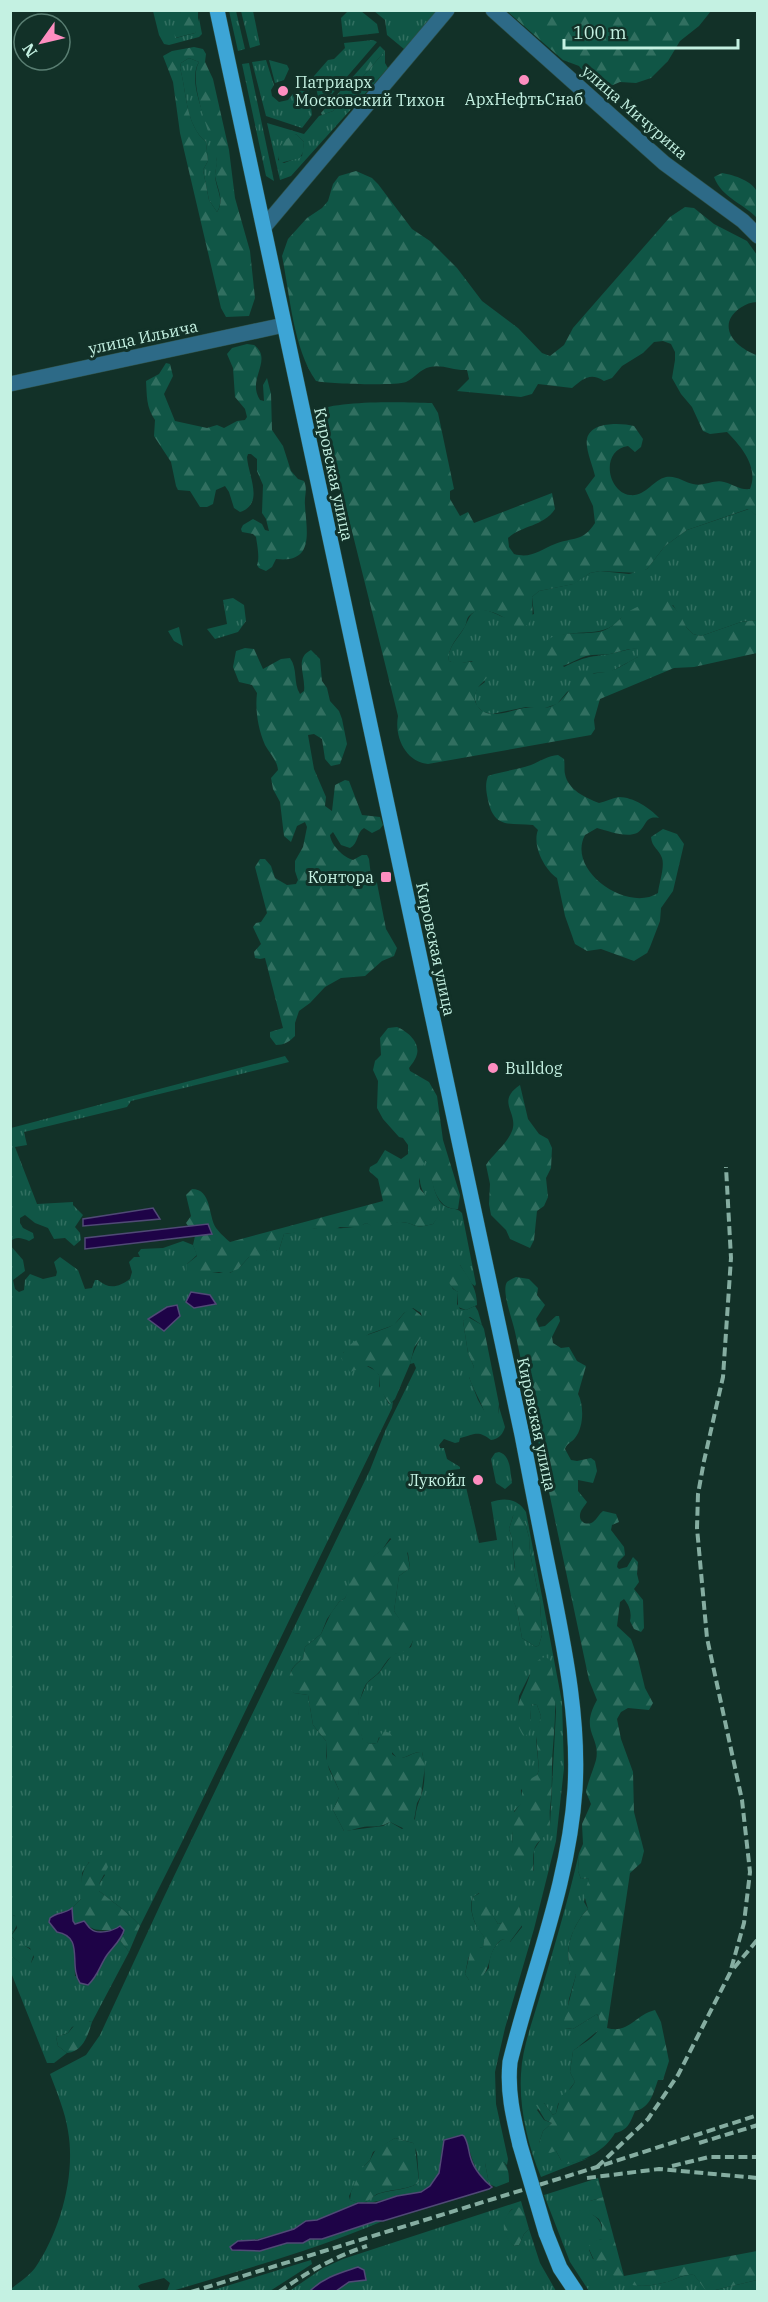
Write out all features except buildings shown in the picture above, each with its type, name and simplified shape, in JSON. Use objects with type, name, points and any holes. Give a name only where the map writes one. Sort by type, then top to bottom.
[{"type":"main road","name":"Кировская улица","points":[[217,10],[522,1435],[565,1649],[575,1728],[575,1790],[571,1828],[556,1898],[510,2062],[508,2082],[509,2101],[520,2145],[546,2233],[560,2268],[576,2292]]},
{"type":"street","points":[[264,227],[447,10]]},
{"type":"street","name":"улица Мичурина","points":[[493,10],[664,163],[743,221],[758,236]]},
{"type":"street","name":"улица Ильича","points":[[10,384],[284,325]]},
{"type":"green space","points":[[153,11],[181,11],[176,38],[195,33],[199,18],[202,34],[199,37],[169,45],[164,44],[159,35]]},
{"type":"green space","points":[[181,11],[198,11],[198,28],[195,33],[175,38],[174,28]]},
{"type":"green space","points":[[229,11],[236,11],[245,49],[238,51]]},
{"type":"green space","points":[[241,11],[253,11],[260,45],[250,48]]},
{"type":"green space","points":[[348,11],[361,11],[377,24],[379,33],[343,37],[341,18]]},
{"type":"green space","points":[[374,11],[437,11],[404,49],[387,35],[385,20]]},
{"type":"green space","points":[[507,11],[711,11],[699,26],[680,41],[668,61],[651,78],[636,83],[620,82],[606,88],[591,81],[579,66],[563,60]]},
{"type":"green space","points":[[373,40],[377,42],[320,108],[314,76],[328,60],[334,59],[345,48],[344,43]]},
{"type":"green space","points":[[380,46],[385,51],[333,111],[322,115],[321,113]]},
{"type":"green space","points":[[194,47],[203,49],[206,54],[205,62],[213,79],[229,150],[235,198],[250,251],[255,298],[249,316],[226,317],[221,308],[180,133],[173,82],[163,56],[172,51]],"holes":[[[189,58],[199,62],[196,71],[198,95],[217,160],[215,176],[220,198],[217,212],[209,200],[203,170],[208,161],[206,142],[199,135],[190,117],[180,68],[181,63]]]},
{"type":"green space","points":[[385,51],[385,63],[388,68],[291,176],[280,180],[267,123],[304,134],[319,116],[333,111]],"holes":[[[296,134],[304,142],[302,156],[284,163],[278,160],[281,145]]]},
{"type":"green space","points":[[189,58],[199,62],[195,72],[195,84],[216,151],[215,176],[220,199],[217,212],[209,200],[203,170],[208,161],[206,142],[199,135],[190,117],[180,68],[181,63]]},
{"type":"green space","points":[[266,60],[274,85],[271,90],[272,96],[279,102],[288,100],[307,76],[312,115],[302,128],[266,116],[252,62]]},
{"type":"green space","points":[[269,60],[287,65],[289,69],[284,80],[275,83]]},
{"type":"green space","points":[[249,63],[274,181],[266,176],[242,64]]},
{"type":"green space","points":[[296,134],[304,142],[300,158],[280,163],[278,153],[281,145]]},
{"type":"green space","points":[[356,171],[372,178],[378,184],[412,229],[430,241],[457,268],[482,301],[518,328],[542,353],[550,356],[564,345],[573,328],[670,217],[685,207],[694,208],[714,224],[747,241],[757,255],[757,302],[740,308],[729,322],[729,329],[736,342],[757,355],[757,516],[748,509],[687,530],[665,546],[647,569],[638,573],[600,571],[590,573],[574,584],[539,591],[532,597],[532,618],[523,628],[515,627],[493,612],[474,612],[468,617],[451,648],[449,661],[478,662],[488,665],[490,674],[475,694],[476,703],[486,713],[545,708],[560,701],[578,681],[586,676],[613,670],[638,657],[638,649],[631,649],[586,656],[556,667],[539,658],[542,647],[548,640],[566,634],[605,630],[635,608],[667,599],[679,613],[687,628],[693,634],[701,636],[741,622],[757,620],[757,653],[694,667],[674,668],[600,699],[594,720],[595,729],[591,735],[428,764],[413,759],[403,747],[398,732],[398,716],[333,455],[315,420],[315,411],[325,407],[355,403],[432,403],[438,413],[454,489],[450,491],[450,499],[460,516],[468,512],[474,523],[552,493],[555,509],[550,515],[508,538],[509,547],[514,554],[520,555],[530,555],[582,536],[595,523],[593,506],[585,489],[595,476],[587,439],[594,429],[600,426],[622,424],[634,426],[643,439],[641,447],[635,452],[628,446],[619,449],[610,462],[610,471],[616,487],[630,495],[645,491],[666,477],[697,485],[720,481],[750,489],[752,473],[748,458],[727,432],[710,434],[703,431],[692,407],[672,378],[675,352],[671,344],[663,341],[654,342],[643,353],[622,366],[612,378],[604,381],[595,377],[587,378],[572,388],[538,384],[532,394],[521,397],[457,391],[469,379],[467,370],[439,366],[426,368],[406,382],[400,383],[362,384],[316,381],[308,368],[297,337],[282,256],[288,239],[307,218],[328,201],[333,184],[339,176]]},
{"type":"green space","points":[[722,173],[743,179],[756,189],[758,194],[757,218],[722,190],[714,177]]},
{"type":"green space","points":[[247,344],[254,345],[261,357],[257,392],[260,400],[264,401],[263,385],[267,378],[271,394],[272,430],[283,446],[291,471],[298,479],[304,481],[306,487],[307,534],[303,550],[298,556],[289,559],[276,559],[272,567],[266,571],[257,565],[256,537],[253,534],[242,532],[241,529],[253,519],[269,531],[262,513],[263,485],[257,471],[257,459],[248,454],[253,496],[248,508],[240,512],[234,508],[225,486],[216,490],[213,504],[200,507],[190,491],[178,490],[176,486],[171,462],[154,436],[155,420],[148,406],[147,397],[146,381],[159,374],[166,363],[170,364],[173,376],[164,394],[175,421],[207,428],[217,425],[224,428],[237,421],[245,420],[247,417],[245,409],[235,397],[233,368],[227,354],[232,348]]},
{"type":"green space","points":[[749,509],[757,516],[757,620],[741,622],[701,636],[693,634],[687,628],[673,605],[621,618],[604,630],[554,638],[545,644],[564,667],[586,658],[638,648],[638,657],[610,672],[594,673],[567,692],[557,704],[542,709],[526,707],[492,714],[483,712],[477,706],[474,697],[477,688],[485,682],[472,661],[457,664],[449,661],[451,647],[475,611],[486,610],[509,619],[534,614],[532,597],[539,591],[573,584],[590,573],[600,571],[629,574],[647,569],[665,546],[687,530]]},
{"type":"green space","points":[[233,598],[244,605],[246,621],[238,632],[215,639],[207,629],[227,624],[223,600]]},
{"type":"green space","points":[[179,627],[183,646],[174,641],[168,631]]},
{"type":"green space","points":[[245,648],[254,649],[263,669],[281,659],[290,658],[300,694],[304,691],[303,658],[311,650],[320,659],[322,681],[327,688],[330,701],[339,711],[347,744],[340,764],[331,766],[325,759],[322,739],[314,734],[308,735],[314,769],[326,797],[325,806],[332,811],[335,785],[345,780],[349,781],[362,815],[380,817],[383,825],[372,833],[364,828],[350,848],[341,845],[333,832],[330,835],[331,839],[338,850],[353,860],[367,855],[371,876],[377,883],[386,929],[397,948],[394,956],[382,961],[365,976],[341,978],[325,987],[299,1011],[295,1023],[295,1036],[279,1045],[276,1045],[270,1037],[270,1032],[283,1028],[265,958],[255,958],[254,952],[261,944],[253,927],[256,923],[261,922],[267,913],[255,867],[260,859],[265,859],[271,866],[275,878],[287,885],[296,884],[298,880],[295,861],[303,847],[307,827],[305,822],[297,826],[291,842],[284,836],[280,802],[273,789],[271,778],[278,770],[261,733],[257,713],[257,693],[252,685],[239,682],[233,667],[236,651]]},
{"type":"green space","points":[[558,755],[564,759],[565,774],[570,785],[583,796],[599,803],[619,797],[630,799],[651,810],[659,818],[651,818],[640,831],[633,834],[617,834],[597,828],[585,835],[581,849],[584,862],[603,885],[617,893],[631,897],[645,898],[658,893],[663,862],[651,837],[663,829],[677,834],[684,844],[673,891],[661,908],[660,921],[650,947],[647,953],[634,961],[601,949],[587,951],[575,944],[565,916],[557,878],[540,856],[537,843],[538,830],[533,825],[504,823],[494,816],[491,809],[486,791],[488,776],[526,767]]},
{"type":"green space","points":[[397,1027],[409,1034],[417,1045],[417,1054],[409,1068],[410,1071],[429,1082],[437,1096],[443,1140],[460,1195],[458,1209],[444,1205],[440,1200],[433,1187],[430,1165],[425,1160],[419,1181],[420,1189],[430,1200],[439,1216],[433,1224],[418,1226],[401,1222],[378,1229],[366,1223],[357,1228],[340,1227],[331,1231],[316,1228],[284,1234],[279,1250],[267,1250],[262,1256],[249,1257],[238,1269],[227,1274],[187,1273],[187,1264],[197,1256],[193,1245],[195,1236],[186,1223],[191,1216],[186,1195],[192,1189],[203,1193],[213,1223],[230,1242],[383,1201],[378,1179],[369,1171],[370,1167],[377,1163],[385,1150],[401,1159],[408,1154],[408,1145],[383,1119],[377,1108],[378,1081],[373,1070],[375,1061],[381,1055],[380,1038],[388,1028]]},
{"type":"green space","points":[[285,1056],[289,1062],[131,1101],[127,1107],[24,1132],[27,1145],[15,1147],[37,1204],[73,1202],[73,1205],[83,1215],[75,1227],[80,1233],[81,1240],[74,1246],[65,1238],[54,1239],[48,1228],[35,1223],[25,1215],[20,1218],[20,1223],[23,1228],[33,1233],[34,1238],[29,1241],[15,1238],[11,1241],[11,1128]]},
{"type":"green space","points":[[520,1085],[528,1119],[539,1134],[548,1139],[552,1148],[551,1168],[546,1178],[548,1197],[544,1206],[537,1211],[534,1240],[530,1248],[510,1239],[506,1230],[491,1215],[490,1184],[486,1165],[512,1131],[513,1118],[508,1102],[513,1091]]},
{"type":"green space","points":[[425,1160],[431,1165],[438,1199],[445,1206],[462,1213],[476,1284],[475,1286],[472,1284],[460,1265],[449,1282],[458,1292],[457,1304],[460,1309],[466,1310],[475,1306],[478,1311],[482,1325],[470,1317],[463,1321],[468,1353],[474,1367],[469,1377],[485,1412],[498,1414],[499,1407],[505,1427],[500,1436],[491,1440],[477,1434],[460,1438],[459,1442],[455,1443],[444,1439],[439,1445],[440,1448],[444,1448],[447,1459],[460,1467],[460,1469],[451,1470],[455,1488],[466,1487],[479,1543],[497,1540],[491,1502],[511,1500],[519,1504],[526,1512],[562,1702],[564,1768],[556,1841],[495,2072],[496,2104],[508,2159],[507,2165],[504,2162],[485,2163],[489,2184],[475,2167],[462,2135],[449,2138],[442,2148],[439,2173],[430,2186],[418,2193],[368,2203],[366,2202],[378,2194],[410,2187],[419,2182],[417,2153],[413,2143],[395,2138],[373,2152],[370,2160],[364,2166],[349,2196],[350,2200],[358,2203],[317,2220],[306,2221],[294,2229],[258,2239],[238,2241],[232,2250],[260,2251],[287,2243],[303,2243],[310,2239],[322,2239],[376,2221],[383,2221],[278,2259],[172,2291],[167,2291],[170,2283],[164,2278],[141,2284],[138,2286],[141,2291],[11,2291],[33,2271],[44,2254],[59,2220],[68,2184],[70,2148],[68,2131],[63,2109],[50,2074],[86,2055],[100,2035],[370,1470],[386,1429],[416,1368],[414,1363],[410,1364],[423,1328],[421,1313],[413,1308],[404,1313],[394,1325],[369,1334],[343,1353],[376,1371],[379,1375],[379,1386],[389,1404],[393,1402],[392,1408],[140,1926],[99,1891],[99,1884],[105,1875],[89,1862],[82,1873],[81,1899],[69,1911],[60,1912],[61,1933],[65,1933],[74,1948],[75,1976],[95,1977],[119,1939],[129,1952],[92,2022],[72,2027],[68,2033],[56,2037],[58,2046],[67,2053],[54,2063],[47,2063],[10,1970],[11,1955],[20,1963],[31,1963],[34,1957],[30,1948],[19,1944],[11,1936],[17,1928],[15,1916],[10,1914],[10,1245],[23,1260],[25,1271],[13,1280],[15,1289],[19,1292],[24,1290],[25,1280],[30,1274],[43,1279],[56,1276],[54,1262],[60,1257],[78,1270],[85,1289],[92,1288],[95,1280],[110,1286],[122,1284],[130,1279],[132,1272],[129,1262],[134,1257],[140,1257],[138,1253],[141,1249],[163,1248],[183,1241],[193,1245],[197,1255],[187,1264],[189,1273],[230,1273],[240,1267],[249,1257],[267,1250],[279,1250],[284,1234],[314,1228],[349,1228],[366,1223],[380,1228],[401,1222],[418,1226],[433,1224],[438,1216],[422,1189],[421,1169]],"holes":[[[519,1514],[525,1523],[529,1537],[540,1602],[542,1635],[536,1647],[522,1638],[517,1610],[511,1594],[515,1573],[509,1529],[513,1516]],[[390,1538],[408,1553],[410,1568],[399,1576],[394,1611],[413,1640],[411,1647],[392,1655],[379,1673],[367,1683],[358,1704],[359,1727],[363,1741],[370,1744],[377,1743],[379,1737],[397,1758],[422,1752],[424,1785],[415,1819],[402,1829],[390,1822],[383,1826],[344,1831],[333,1810],[339,1797],[339,1790],[329,1769],[326,1741],[313,1725],[308,1695],[294,1693],[290,1683],[290,1674],[294,1666],[303,1659],[305,1647],[321,1634],[327,1619],[339,1602],[345,1598],[363,1565],[382,1550]],[[530,1674],[552,1675],[556,1711],[550,1825],[534,1850],[534,1871],[512,1850],[514,1811],[523,1802],[521,1790],[537,1775],[539,1770],[536,1740],[541,1716],[537,1705],[532,1704],[531,1719],[517,1720],[519,1696]],[[479,1893],[498,1924],[502,1923],[519,1905],[522,1927],[510,1942],[503,1939],[494,1948],[489,1968],[484,1974],[469,1980],[465,1974],[469,1956],[483,1947],[484,1942],[484,1936],[472,1915],[473,1897]]]},
{"type":"green space","points":[[460,1265],[472,1284],[477,1299],[477,1305],[466,1310],[458,1307],[458,1292],[450,1285],[447,1275],[448,1268]]},
{"type":"green space","points":[[516,1277],[529,1279],[538,1288],[537,1295],[545,1305],[536,1319],[539,1327],[545,1326],[559,1316],[560,1321],[552,1337],[553,1343],[561,1348],[569,1347],[577,1361],[586,1366],[578,1394],[582,1410],[580,1428],[565,1449],[571,1460],[591,1458],[595,1461],[597,1471],[593,1483],[578,1480],[578,1491],[587,1502],[581,1511],[581,1520],[588,1524],[593,1522],[603,1511],[616,1514],[619,1522],[612,1525],[611,1530],[624,1547],[625,1555],[618,1562],[617,1567],[619,1569],[627,1567],[633,1557],[638,1562],[639,1582],[634,1589],[643,1600],[644,1628],[641,1632],[634,1629],[630,1621],[630,1609],[624,1599],[620,1602],[617,1626],[631,1639],[645,1688],[653,1703],[649,1710],[628,1708],[621,1712],[617,1719],[621,1739],[633,1772],[634,1812],[644,1851],[641,1863],[630,1873],[607,2028],[627,2026],[655,2010],[661,2022],[669,2061],[663,2080],[658,2080],[650,2100],[644,2107],[635,2111],[626,2128],[615,2133],[595,2153],[567,2164],[561,2160],[556,2151],[550,2153],[535,2148],[543,2131],[552,2123],[545,2120],[536,2105],[544,2103],[553,2115],[556,2113],[561,2096],[575,2082],[570,2072],[573,2051],[594,2035],[600,2026],[597,2014],[573,2029],[565,2028],[564,2021],[576,1975],[571,1968],[568,1950],[577,1923],[588,1909],[584,1895],[589,1878],[581,1879],[578,1871],[579,1853],[583,1844],[582,1824],[591,1804],[586,1792],[597,1752],[590,1720],[597,1700],[589,1680],[506,1299],[507,1282]]},
{"type":"green space","points":[[412,1308],[423,1317],[422,1336],[414,1348],[410,1364],[395,1399],[390,1404],[380,1390],[379,1375],[372,1368],[368,1366],[350,1372],[341,1358],[350,1345],[391,1326]]},
{"type":"green space","points":[[468,1317],[482,1325],[484,1329],[499,1404],[498,1414],[495,1416],[485,1415],[469,1377],[474,1367],[468,1353],[463,1321]]},
{"type":"green space","points":[[499,1452],[508,1460],[510,1469],[512,1483],[505,1489],[496,1483],[491,1459],[495,1453]]},
{"type":"green space","points":[[516,1513],[520,1514],[525,1523],[529,1537],[540,1602],[542,1635],[536,1647],[522,1638],[517,1610],[510,1593],[515,1569],[509,1529]]},
{"type":"green space","points":[[397,1536],[406,1546],[410,1568],[399,1576],[394,1611],[401,1621],[414,1627],[414,1637],[412,1644],[405,1652],[390,1658],[366,1684],[359,1705],[359,1719],[363,1740],[370,1744],[377,1743],[383,1731],[390,1733],[394,1739],[392,1754],[396,1757],[422,1752],[425,1766],[421,1796],[417,1803],[413,1826],[409,1831],[390,1822],[380,1826],[344,1831],[333,1810],[339,1797],[339,1790],[327,1763],[326,1741],[313,1725],[308,1695],[294,1693],[289,1688],[289,1679],[293,1668],[303,1659],[305,1647],[321,1634],[331,1613],[345,1598],[350,1586],[348,1579],[351,1574]]},
{"type":"green space","points":[[545,1657],[549,1659],[552,1668],[555,1702],[550,1825],[549,1831],[535,1848],[532,1876],[526,1878],[512,1869],[510,1863],[513,1834],[511,1816],[522,1802],[522,1784],[537,1775],[539,1770],[536,1734],[541,1716],[537,1705],[532,1704],[531,1726],[524,1737],[517,1722],[517,1709],[533,1667],[537,1661]]},
{"type":"green space","points":[[579,1853],[578,1871],[581,1879],[589,1878],[584,1902],[588,1909],[576,1926],[570,1941],[569,1962],[576,1975],[569,1999],[565,2028],[573,2029],[597,2014],[600,2029],[573,2051],[570,2072],[575,2082],[558,2104],[556,2113],[553,2115],[544,2103],[537,2110],[544,2120],[552,2123],[543,2131],[539,2143],[543,2149],[556,2151],[561,2160],[571,2163],[589,2158],[541,2177],[528,2140],[523,2114],[521,2087],[523,2055]]},
{"type":"green space","points":[[103,1855],[108,1867],[99,1884],[99,1891],[140,1926],[129,1952],[119,1939],[124,1934],[93,1929],[83,1922],[77,1925],[73,1921],[72,1908],[81,1899],[85,1868]]},
{"type":"green space","points":[[480,1893],[498,1924],[502,1923],[508,1906],[511,1904],[519,1905],[523,1924],[509,1943],[503,1939],[497,1944],[483,1976],[469,1980],[465,1974],[471,1949],[483,1947],[484,1942],[477,1928],[472,1908],[473,1897]]},
{"type":"green space","points":[[11,1914],[19,1921],[11,1936]]},
{"type":"green space","points":[[11,1936],[34,1953],[31,1963],[23,1966],[11,1955]]},
{"type":"green space","points":[[78,2021],[92,2022],[84,2042],[77,2050],[67,2053],[58,2046],[56,2037],[68,2033]]},
{"type":"green space","points":[[395,2138],[413,2143],[415,2146],[419,2182],[410,2187],[382,2192],[363,2203],[350,2200],[361,2169],[376,2149]]},
{"type":"green space","points":[[495,2156],[505,2163],[509,2178],[509,2182],[496,2187],[489,2184],[485,2163]]},
{"type":"green space","points":[[598,2178],[603,2197],[590,2201],[593,2215],[601,2226],[602,2239],[596,2241],[589,2250],[593,2259],[604,2260],[618,2276],[632,2284],[659,2284],[694,2275],[707,2291],[589,2291],[570,2262],[544,2195]]},
{"type":"green space","points":[[603,2197],[624,2276],[757,2251],[757,2280],[707,2292],[694,2275],[649,2285],[634,2285],[620,2280],[611,2273],[604,2260],[595,2262],[588,2247],[593,2241],[602,2239],[602,2225],[587,2207],[590,2201]]},
{"type":"green space","points":[[521,2201],[523,2208],[512,2209],[506,2218],[505,2233],[514,2246],[519,2245],[529,2229],[540,2263],[556,2291],[336,2291],[349,2282],[366,2280],[358,2267],[327,2279],[310,2291],[288,2292],[323,2268],[343,2259]]},
{"type":"green space","points":[[516,2207],[523,2208],[529,2229],[519,2245],[514,2246],[506,2237],[504,2226],[507,2215]]},
{"type":"green space","points":[[311,2260],[312,2264],[270,2291],[210,2291]]},
{"type":"green space","points":[[757,2280],[757,2290],[707,2292]]},
{"type":"shaded area","points":[[153,1208],[160,1219],[83,1226],[83,1219]]},
{"type":"shaded area","points":[[208,1224],[212,1234],[85,1249],[85,1238]]},
{"type":"shaded area","points":[[191,1292],[210,1295],[216,1304],[194,1308],[186,1302]]},
{"type":"shaded area","points":[[177,1305],[180,1316],[164,1331],[148,1319],[167,1307]]},
{"type":"shaded area","points":[[72,1908],[75,1924],[84,1921],[98,1932],[110,1931],[120,1926],[124,1930],[88,1985],[80,1983],[77,1976],[71,1940],[66,1935],[57,1932],[49,1922],[53,1916]]},
{"type":"shaded area","points":[[462,2135],[467,2142],[474,2167],[492,2187],[489,2189],[322,2239],[310,2239],[303,2243],[287,2243],[260,2251],[232,2250],[230,2247],[238,2241],[258,2240],[294,2229],[306,2221],[317,2220],[358,2203],[376,2203],[397,2196],[421,2192],[430,2186],[439,2173],[444,2140]]},
{"type":"shaded area","points":[[358,2267],[364,2270],[366,2280],[349,2282],[336,2291],[310,2291],[327,2279]]},
{"type":"railway","points":[[597,2167],[648,2119],[678,2075],[730,1973],[744,1923],[750,1872],[742,1800],[707,1638],[697,1528],[698,1494],[723,1377],[731,1258],[726,1167]]},
{"type":"railway","points":[[734,1968],[758,1939]]},
{"type":"railway","points":[[191,2292],[758,2115]]},
{"type":"railway","points":[[699,2143],[758,2125]]},
{"type":"railway","points":[[672,2166],[709,2157],[758,2157]]},
{"type":"railway","points":[[587,2178],[659,2169],[758,2178]]},
{"type":"railway","points":[[279,2292],[321,2266],[367,2246]]},
{"type":"place","name":"АрхНефтьСнаб","points":[[524,80]]},
{"type":"place","name":"Патриарх Московский Тихон","points":[[283,91]]},
{"type":"place","name":"Контора","points":[[386,877]]},
{"type":"place","name":"Bulldog","points":[[493,1068]]},
{"type":"place","name":"Лукойл","points":[[478,1480]]}]
